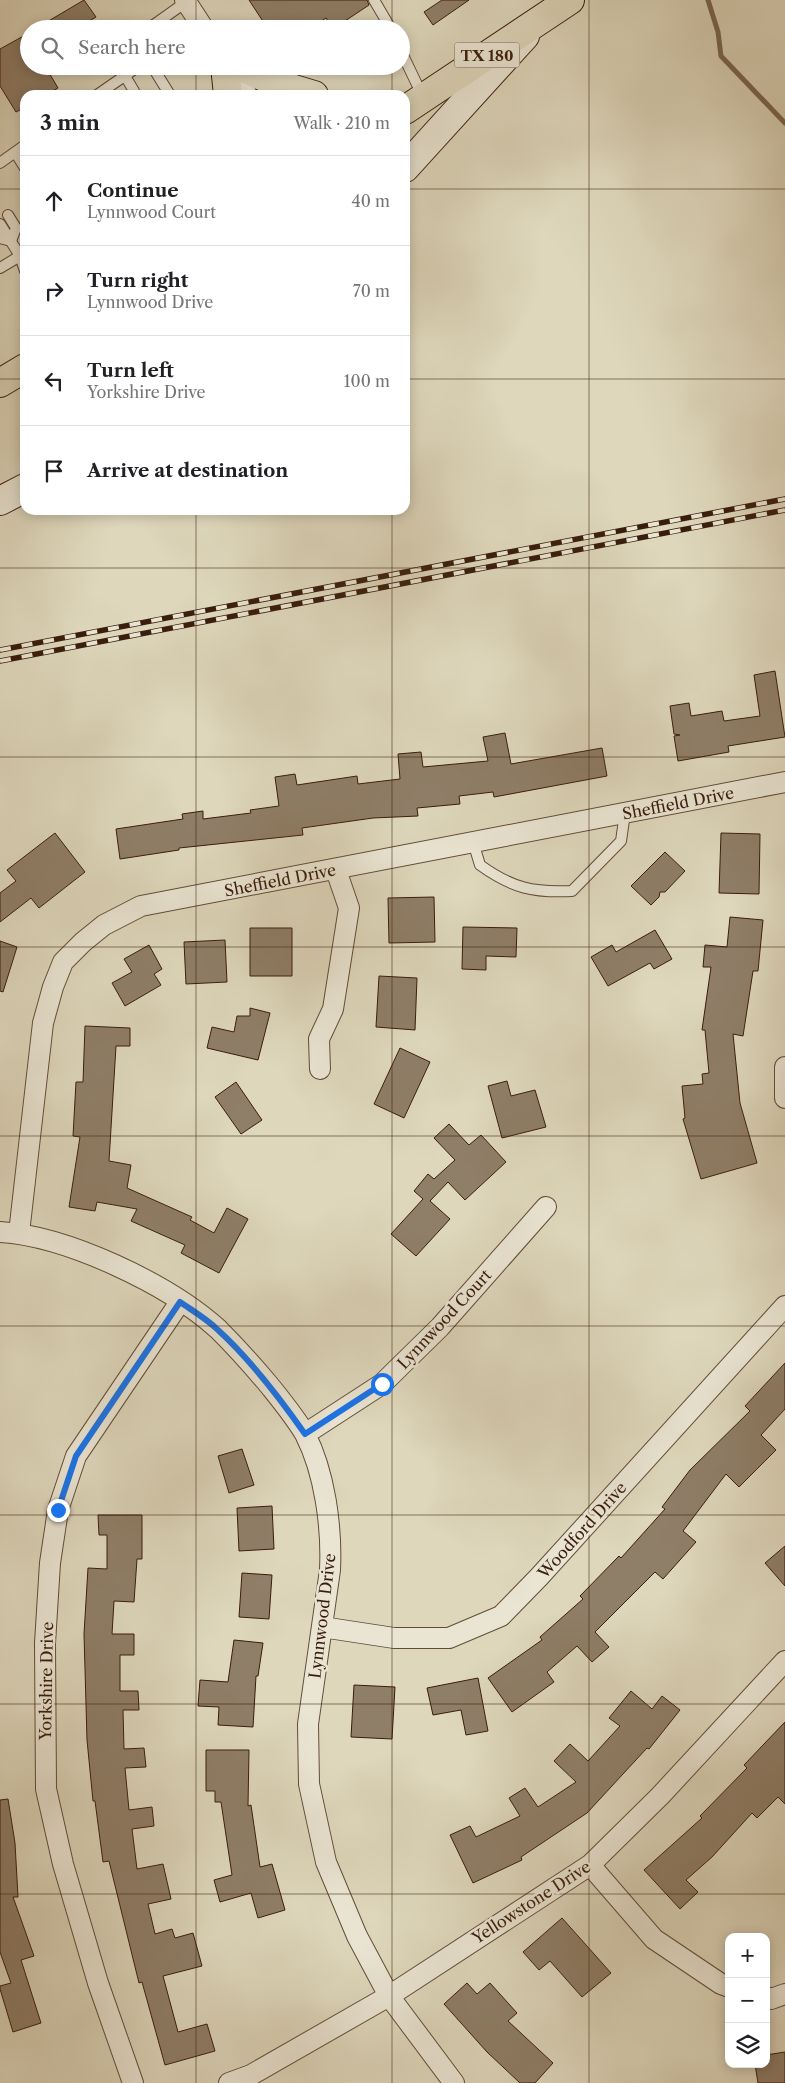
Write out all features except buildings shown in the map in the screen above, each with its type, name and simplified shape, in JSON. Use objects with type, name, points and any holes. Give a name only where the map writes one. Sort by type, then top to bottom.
[{"type":"main road","name":"TX 180","points":[[411,102],[570,0]]},
{"type":"main road","points":[[227,75],[228,90]]},
{"type":"main road","points":[[259,75],[297,90]]},
{"type":"street","points":[[185,1],[198,20]]},
{"type":"street","points":[[410,162],[538,21]]},
{"type":"street","points":[[233,75],[243,90]]},
{"type":"street","points":[[0,502],[20,491]]},
{"type":"street","name":"Sheffield Drive","points":[[9,1232],[44,1023],[53,987],[63,962],[104,925],[140,906],[336,870],[785,782]]},
{"type":"street","points":[[320,1069],[319,1039],[333,1009],[350,908],[336,870]]},
{"type":"street","points":[[785,1067],[785,1098]]},
{"type":"street","name":"Lynnwood Court","points":[[305,1434],[382,1384],[440,1327],[546,1207]]},
{"type":"street","name":"Lynnwood Drive","points":[[9,1232],[108,1260],[180,1302],[217,1328],[245,1356],[283,1402],[305,1434],[325,1494],[331,1549],[308,1724],[309,1784],[326,1862],[357,1936],[389,1996],[454,2083]]},
{"type":"street","name":"Yorkshire Drive","points":[[134,2083],[98,1983],[63,1864],[46,1789],[45,1643],[50,1562],[58,1510],[76,1456],[180,1302]]},
{"type":"street","name":"Woodford Drive","points":[[322,1627],[394,1638],[449,1638],[501,1616],[539,1577],[785,1306]]},
{"type":"street","name":"Yellowstone Drive","points":[[229,2083],[251,2075],[389,1996],[590,1865],[660,1796],[785,1661]]},
{"type":"street","points":[[590,1865],[654,1939],[725,1986]]},
{"type":"street","points":[[770,1998],[785,1994]]},
{"type":"lane","points":[[374,0],[386,20]]},
{"type":"lane","points":[[160,20],[185,1]]},
{"type":"lane","points":[[158,75],[167,90]]},
{"type":"lane","points":[[406,75],[409,90]]},
{"type":"lane","points":[[108,90],[124,76],[133,90]]},
{"type":"lane","points":[[0,163],[20,148]]},
{"type":"lane","points":[[15,152],[20,160]]},
{"type":"lane","points":[[8,215],[16,228],[11,240]]},
{"type":"lane","points":[[0,224],[20,250]]},
{"type":"lane","points":[[0,238],[11,240]]},
{"type":"lane","points":[[0,268],[20,256]]},
{"type":"lane","points":[[472,842],[480,865],[518,888],[551,892],[572,891],[621,841],[625,813]]},
{"type":"waterway","points":[[708,0],[718,32],[721,56],[785,123]]},
{"type":"railway","points":[[0,650],[785,499]]},
{"type":"railway","points":[[0,661],[785,510]]},
{"type":"route","points":[[58,1510],[76,1456],[180,1302],[217,1328],[245,1356],[283,1402],[305,1434],[382,1384]]}]
